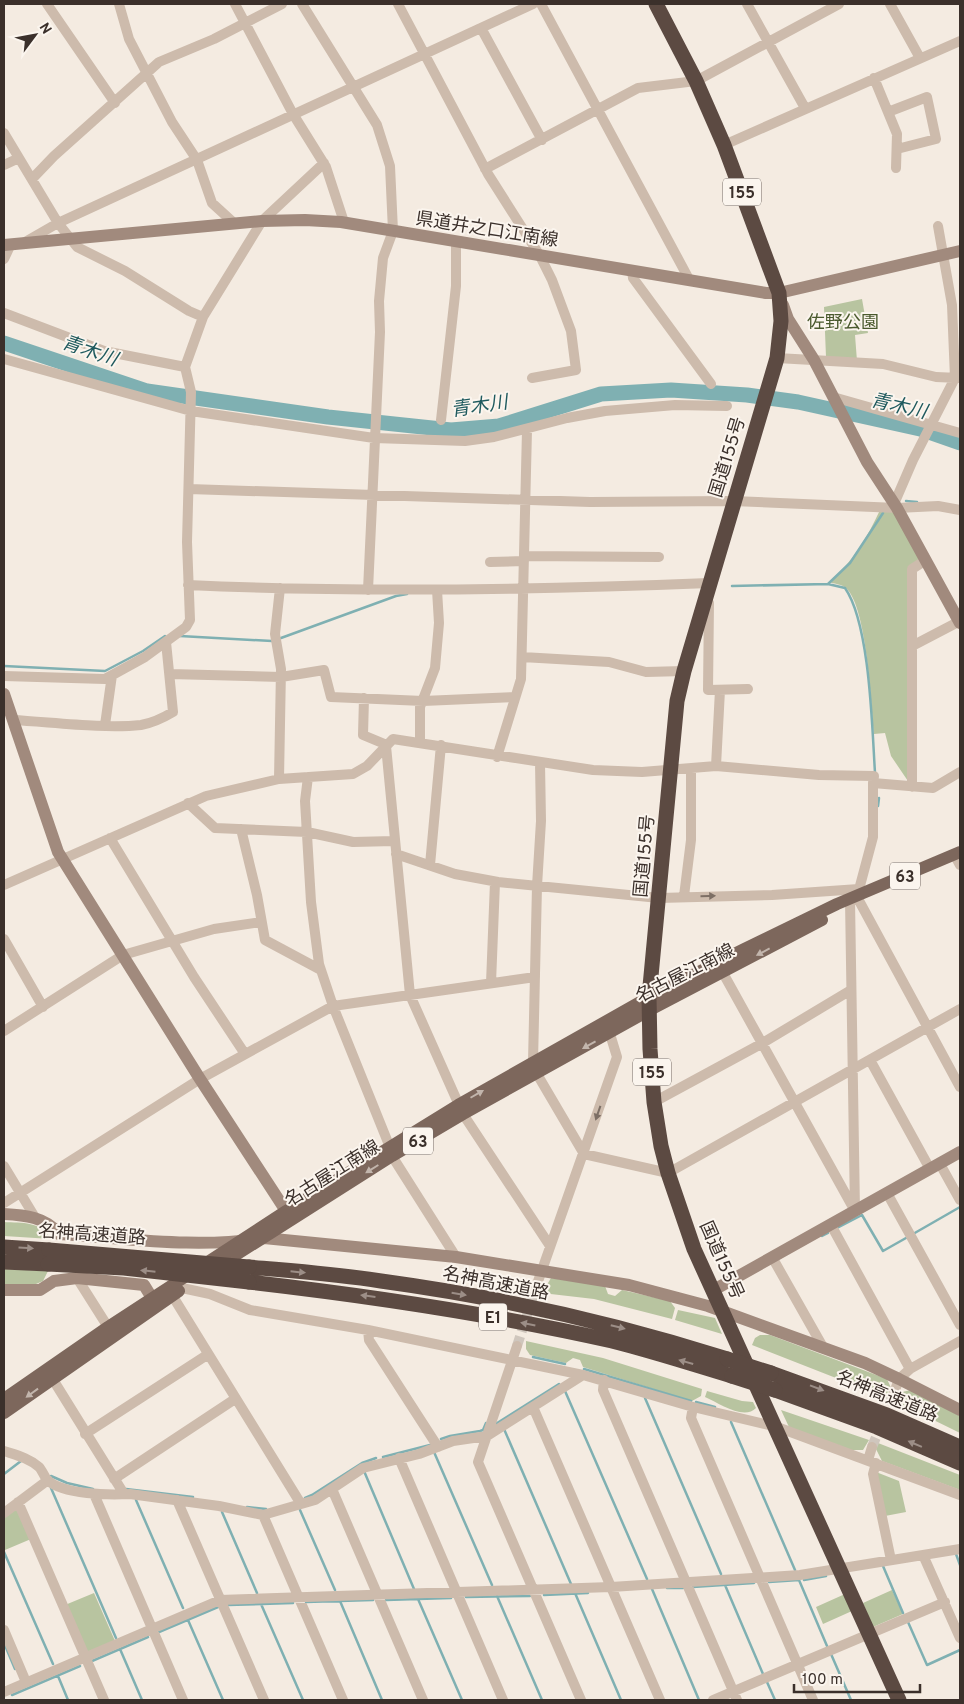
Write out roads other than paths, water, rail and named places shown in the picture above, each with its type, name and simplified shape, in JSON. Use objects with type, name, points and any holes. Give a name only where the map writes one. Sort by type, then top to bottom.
[{"type":"highway","name":"国道155号","points":[[656,4],[696,80],[724,145],[779,293],[781,320],[777,358],[684,671],[674,727],[649,1004],[654,1102],[668,1173],[680,1210],[712,1291],[725,1313],[899,1700]]},
{"type":"highway","name":"名神高速道路","points":[[4,1247],[48,1257],[249,1274],[380,1280],[469,1295],[616,1327],[727,1359],[887,1415],[960,1447]]},
{"type":"highway","name":"名神高速道路","points":[[4,1262],[48,1257]]},
{"type":"highway","name":"名神高速道路","points":[[249,1274],[533,1325],[614,1342],[775,1390],[877,1427],[960,1463]]},
{"type":"main road","name":"名古屋江南線","points":[[4,1399],[108,1327],[286,1210],[742,950],[855,896],[958,857]]},
{"type":"main road","name":"名古屋江南線","points":[[535,1068],[610,1034],[649,1004],[723,973],[839,911],[855,896]]},
{"type":"main road","name":"名古屋江南線","points":[[4,1413],[177,1292],[264,1238],[391,1151]]},
{"type":"street","points":[[47,4],[114,103]]},
{"type":"street","points":[[119,4],[129,39],[172,122],[197,160],[212,204],[235,224]]},
{"type":"street","points":[[235,4],[294,114],[324,163],[342,219],[341,222]]},
{"type":"street","points":[[32,179],[66,145],[159,62],[214,39],[282,4]]},
{"type":"street","points":[[302,4],[377,125],[390,166],[393,232],[383,258],[379,300],[380,332],[368,590]]},
{"type":"street","points":[[398,4],[486,169],[540,256],[571,331],[576,370],[532,378]]},
{"type":"street","points":[[4,258],[13,244],[533,4]]},
{"type":"street","points":[[541,4],[690,281]]},
{"type":"street","points":[[747,4],[805,108]]},
{"type":"street","points":[[486,169],[638,88],[696,80],[768,42],[820,8],[839,4]]},
{"type":"street","points":[[890,4],[920,58]]},
{"type":"street","points":[[481,28],[542,140]]},
{"type":"street","points":[[724,145],[960,41]]},
{"type":"street","points":[[874,78],[898,134],[896,168]]},
{"type":"street","points":[[888,112],[927,97],[936,139],[897,149]]},
{"type":"street","points":[[4,133],[58,224],[77,247],[125,271],[189,311],[203,317]]},
{"type":"street","points":[[4,165],[19,158]]},
{"type":"street","points":[[4,676],[105,679],[145,657],[186,627],[190,620],[188,489],[191,392],[185,367],[203,317],[262,221],[324,163]]},
{"type":"street","name":"県道井之口江南線","points":[[13,244],[262,221],[304,220],[341,222],[690,281],[779,293],[960,251]]},
{"type":"street","points":[[896,506],[932,424],[958,378],[952,305],[938,226]]},
{"type":"street","points":[[441,420],[456,286],[456,242]]},
{"type":"street","points":[[632,271],[634,278],[711,384]]},
{"type":"street","points":[[779,293],[788,319],[814,360],[867,462],[896,506],[960,622],[914,645]]},
{"type":"street","points":[[4,313],[104,350],[185,367]]},
{"type":"street","points":[[777,358],[883,364],[936,377],[958,378]]},
{"type":"street","points":[[4,359],[191,411],[374,438],[465,441],[527,430],[567,418],[605,412],[674,405],[727,406]]},
{"type":"street","points":[[834,399],[960,433]]},
{"type":"street","points":[[497,757],[521,679],[527,430]]},
{"type":"street","points":[[188,489],[524,500],[733,501],[938,506],[960,510]]},
{"type":"street","points":[[490,562],[524,558],[660,557]]},
{"type":"street","points":[[912,787],[914,645],[912,569],[926,560]]},
{"type":"street","points":[[188,585],[437,590],[709,583],[708,690],[748,689]]},
{"type":"street","points":[[279,779],[281,678],[276,634],[280,588]]},
{"type":"street","points":[[420,742],[420,707],[435,668],[438,623],[437,590]]},
{"type":"street","points":[[13,720],[142,725],[173,712],[166,642]]},
{"type":"street","points":[[522,657],[609,662],[646,672],[684,671]]},
{"type":"street","points":[[170,674],[281,678],[324,670],[332,697],[423,701],[515,697]]},
{"type":"street","points":[[105,725],[112,675]]},
{"type":"street","points":[[716,766],[720,690]]},
{"type":"street","points":[[4,694],[58,852],[200,1079],[286,1210]]},
{"type":"street","points":[[364,698],[363,735],[387,746]]},
{"type":"street","points":[[4,885],[214,794],[279,779],[353,774],[367,766],[393,739],[442,745],[497,757],[593,770],[642,772],[716,766],[819,775],[874,776],[872,837],[855,896],[851,990],[854,1069],[855,1211]]},
{"type":"street","points":[[430,865],[442,745]]},
{"type":"street","points":[[387,746],[394,841],[410,996],[461,1110],[550,1246]]},
{"type":"street","points":[[540,763],[541,822],[537,886],[535,1068],[584,1154],[668,1173],[960,1009]]},
{"type":"street","points":[[684,896],[691,840],[691,769]]},
{"type":"street","points":[[873,783],[933,788],[960,772]]},
{"type":"street","points":[[308,777],[304,801],[311,902],[321,970],[333,1006],[391,1151],[456,1257]]},
{"type":"street","points":[[188,804],[215,828],[307,832],[353,842],[394,841]]},
{"type":"street","points":[[241,829],[257,895],[265,940],[321,970]]},
{"type":"street","points":[[110,838],[245,1054]]},
{"type":"street","points":[[396,854],[456,874],[495,882],[659,898],[772,895],[855,896]]},
{"type":"street","points":[[491,983],[495,882]]},
{"type":"street","points":[[855,896],[960,1087]]},
{"type":"street","points":[[4,1031],[122,955],[214,929],[261,922]]},
{"type":"street","points":[[4,939],[43,1007]]},
{"type":"street","points":[[723,973],[855,1211]]},
{"type":"street","points":[[4,1203],[200,1079],[333,1006],[535,977]]},
{"type":"street","points":[[654,1102],[761,1044],[851,990]]},
{"type":"street","points":[[536,1287],[617,1056],[610,1034]]},
{"type":"street","points":[[870,1060],[935,1166],[960,1200]]},
{"type":"street","points":[[712,1291],[960,1152]]},
{"type":"street","points":[[4,1166],[36,1219]]},
{"type":"street","points":[[887,1193],[960,1326]]},
{"type":"street","points":[[4,1214],[28,1216],[54,1228],[59,1234],[54,1280]]},
{"type":"street","points":[[831,1225],[910,1369]]},
{"type":"street","points":[[59,1234],[194,1243],[237,1243],[264,1238],[456,1257],[629,1285],[708,1306],[822,1348],[900,1378],[960,1410]]},
{"type":"street","points":[[772,1257],[822,1348]]},
{"type":"street","points":[[77,1278],[108,1327]]},
{"type":"street","points":[[4,1290],[40,1290],[54,1280],[77,1278],[144,1285],[152,1298]]},
{"type":"street","points":[[301,1504],[207,1355],[177,1292],[210,1294],[250,1310],[368,1330],[512,1358],[604,1380],[694,1407],[777,1427],[960,1495]]},
{"type":"street","points":[[368,1330],[369,1340],[438,1447]]},
{"type":"street","points":[[894,1392],[900,1378],[910,1369],[960,1341]]},
{"type":"street","points":[[517,1346],[478,1462],[581,1700]]},
{"type":"street","points":[[85,1434],[207,1355]]},
{"type":"street","points":[[4,1451],[22,1456],[39,1467],[48,1480],[66,1488],[94,1494],[116,1496],[124,1494],[177,1500],[264,1515],[315,1500],[363,1468],[453,1441],[487,1436],[583,1375]]},
{"type":"street","points":[[52,1378],[124,1494]]},
{"type":"street","points":[[604,1380],[603,1390],[735,1696]]},
{"type":"street","points":[[114,1479],[235,1399]]},
{"type":"street","points":[[533,1407],[660,1700]]},
{"type":"street","points":[[694,1407],[691,1418],[813,1700]]},
{"type":"street","points":[[872,1446],[873,1474],[891,1560]]},
{"type":"street","points":[[399,1458],[503,1700]]},
{"type":"street","points":[[4,1513],[48,1480]]},
{"type":"street","points":[[332,1489],[423,1700]]},
{"type":"street","points":[[94,1494],[183,1700]]},
{"type":"street","points":[[177,1500],[264,1700]]},
{"type":"street","points":[[18,1502],[104,1700]]},
{"type":"street","points":[[264,1515],[343,1700]]},
{"type":"street","points":[[4,1692],[220,1600],[611,1587],[760,1578],[840,1569],[960,1549]]},
{"type":"street","points":[[923,1555],[960,1638]]},
{"type":"street","points":[[713,1700],[735,1696],[797,1664],[944,1602]]},
{"type":"street","points":[[4,1630],[26,1682]]},
{"type":"waterway","name":"青木川","points":[[4,343],[147,391],[328,417],[451,430],[499,426],[601,394],[671,390],[747,395],[798,402],[920,429],[960,443]]},
{"type":"waterway","points":[[906,501],[917,502]]},
{"type":"waterway","points":[[732,586],[828,584],[850,563],[883,513]]},
{"type":"waterway","points":[[828,584],[845,588],[853,604],[860,626],[865,650],[871,704],[875,773]]},
{"type":"waterway","points":[[281,638],[396,596],[407,594]]},
{"type":"waterway","points":[[4,666],[105,671],[143,651],[165,636]]},
{"type":"waterway","points":[[180,636],[272,641]]},
{"type":"waterway","points":[[878,806],[879,798]]},
{"type":"waterway","points":[[913,1234],[960,1207]]},
{"type":"waterway","points":[[837,1228],[862,1215],[883,1251],[906,1238]]},
{"type":"waterway","points":[[822,1236],[828,1233]]},
{"type":"waterway","points":[[533,1357],[565,1364]]},
{"type":"waterway","points":[[584,1369],[691,1401]]},
{"type":"waterway","points":[[494,1425],[559,1384]]},
{"type":"waterway","points":[[565,1391],[647,1579]]},
{"type":"waterway","points":[[645,1398],[721,1574]]},
{"type":"waterway","points":[[696,1402],[715,1407]]},
{"type":"waterway","points":[[731,1422],[795,1570]]},
{"type":"waterway","points":[[441,1439],[483,1430],[486,1423]]},
{"type":"waterway","points":[[504,1429],[571,1584]]},
{"type":"waterway","points":[[383,1457],[430,1445]]},
{"type":"waterway","points":[[434,1452],[492,1585]]},
{"type":"waterway","points":[[305,1498],[362,1463],[376,1458]]},
{"type":"waterway","points":[[4,1474],[21,1461]]},
{"type":"waterway","points":[[364,1471],[414,1589]]},
{"type":"waterway","points":[[51,1476],[67,1483],[93,1489]]},
{"type":"waterway","points":[[51,1488],[116,1638]]},
{"type":"waterway","points":[[126,1489],[193,1497]]},
{"type":"waterway","points":[[136,1500],[183,1608]]},
{"type":"waterway","points":[[247,1507],[266,1509]]},
{"type":"waterway","points":[[300,1510],[335,1590]]},
{"type":"waterway","points":[[222,1512],[257,1593]]},
{"type":"waterway","points":[[4,1552],[53,1664]]},
{"type":"waterway","points":[[956,1554],[960,1565]]},
{"type":"waterway","points":[[883,1566],[903,1613]]},
{"type":"waterway","points":[[804,1580],[826,1576]]},
{"type":"waterway","points":[[769,1582],[799,1580],[827,1646]]},
{"type":"waterway","points":[[693,1587],[754,1583]]},
{"type":"waterway","points":[[725,1585],[763,1674]]},
{"type":"waterway","points":[[667,1588],[683,1588]]},
{"type":"waterway","points":[[652,1589],[699,1700]]},
{"type":"waterway","points":[[575,1593],[621,1700]]},
{"type":"waterway","points":[[544,1595],[588,1593]]},
{"type":"waterway","points":[[497,1596],[542,1700]]},
{"type":"waterway","points":[[466,1597],[530,1596]]},
{"type":"waterway","points":[[386,1600],[451,1598]]},
{"type":"waterway","points":[[418,1599],[462,1700]]},
{"type":"waterway","points":[[306,1602],[373,1600]]},
{"type":"waterway","points":[[340,1601],[382,1700]]},
{"type":"waterway","points":[[228,1605],[293,1603]]},
{"type":"waterway","points":[[261,1604],[303,1700]]},
{"type":"waterway","points":[[159,1632],[218,1607]]},
{"type":"waterway","points":[[188,1620],[223,1700]]},
{"type":"waterway","points":[[908,1622],[927,1665],[960,1650]]},
{"type":"waterway","points":[[92,1661],[148,1637]]},
{"type":"waterway","points":[[4,1643],[15,1669]]},
{"type":"waterway","points":[[120,1649],[142,1700]]},
{"type":"waterway","points":[[831,1654],[851,1700]]},
{"type":"waterway","points":[[12,1695],[80,1666]]},
{"type":"waterway","points":[[58,1676],[68,1700]]},
{"type":"waterway","points":[[767,1682],[775,1700]]},
{"type":"tunnel","points":[[517,1346],[536,1287]]},
{"type":"tunnel","points":[[872,1447],[894,1393]]},
{"type":"park label","name":"佐野公園","points":[[843,322]]}]
